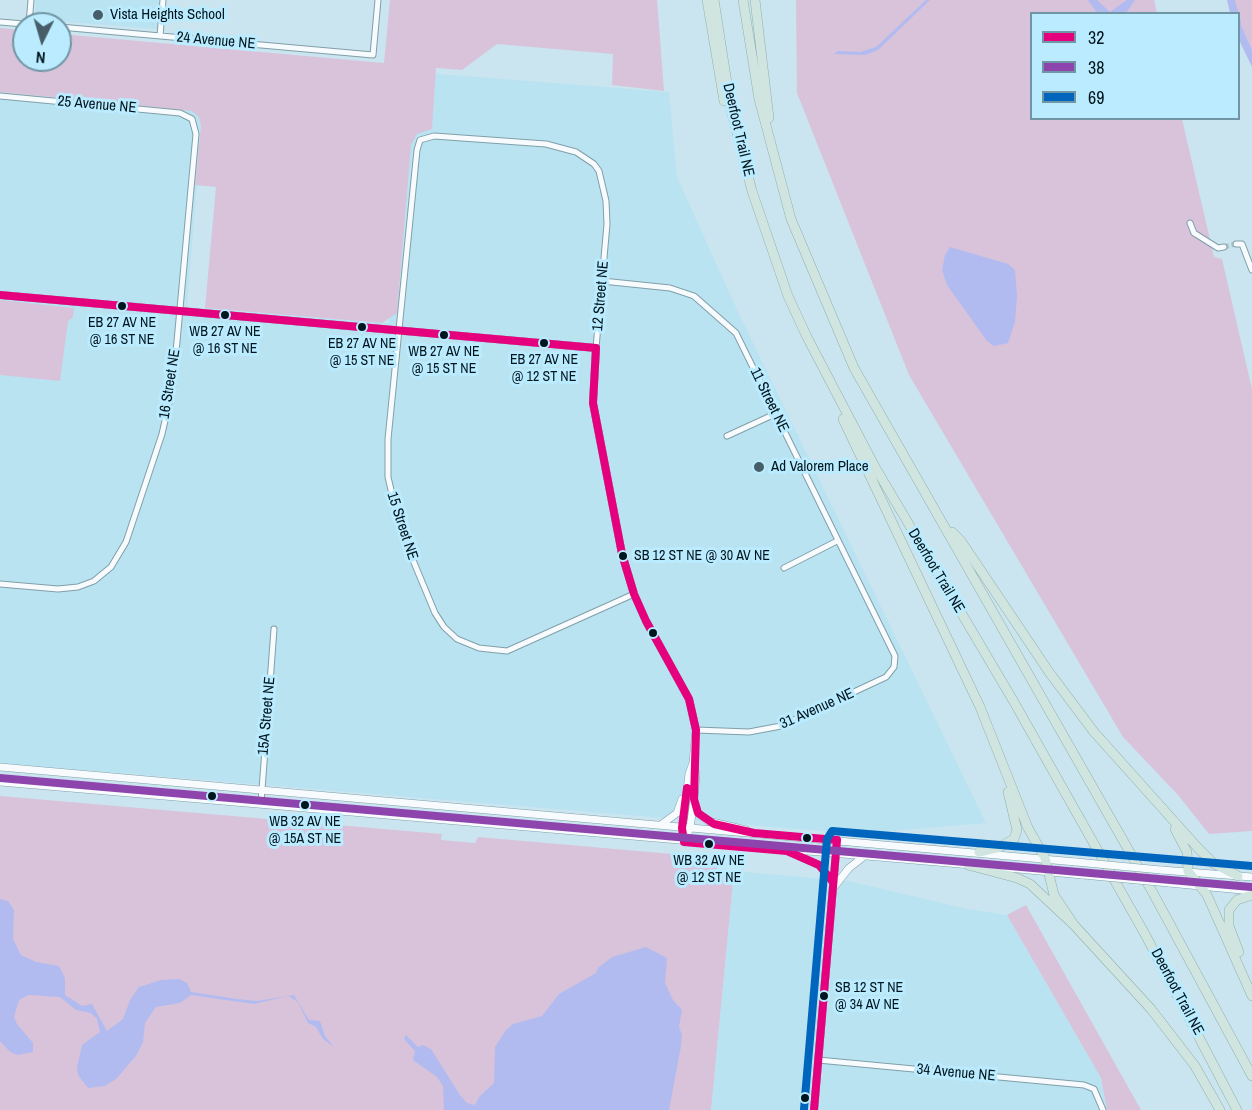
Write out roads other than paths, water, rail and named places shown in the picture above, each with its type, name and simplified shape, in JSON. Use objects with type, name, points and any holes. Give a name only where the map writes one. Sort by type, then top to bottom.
[{"type":"highway","points":[[707,0],[727,116],[740,145]]},
{"type":"highway","name":"Deerfoot Trail NE","points":[[714,0],[731,109],[759,218],[807,337],[875,467],[1014,702],[1141,926],[1211,1055],[1237,1110]]},
{"type":"highway","name":"Deerfoot Trail NE","points":[[743,0],[759,99],[791,219],[854,368],[1153,893],[1252,1076]]},
{"type":"highway","points":[[755,0],[775,156]]},
{"type":"highway","points":[[807,337],[862,460],[935,609],[991,735],[1028,828],[1045,858],[1054,895],[1074,924]]},
{"type":"highway","points":[[945,525],[961,541],[1050,672],[1094,732],[1213,863],[1238,876]]},
{"type":"highway","points":[[979,852],[1008,843],[1014,839],[1017,830],[991,735]]},
{"type":"highway","points":[[1165,812],[1185,847],[1188,871],[1202,887],[1252,996]]},
{"type":"highway","points":[[968,865],[1017,878],[1030,884],[1074,924],[1151,1009],[1195,1066],[1220,1110]]},
{"type":"highway","points":[[1252,893],[1237,900],[1229,910],[1228,917],[1252,988]]},
{"type":"main road","points":[[0,295],[596,348]]},
{"type":"main road","name":"12 Street NE","points":[[596,348],[593,403],[596,427],[622,554],[634,594],[689,699],[696,730],[693,763],[686,794],[686,828]]},
{"type":"main road","name":"12 Street NE","points":[[684,842],[694,799],[696,774],[693,763]]},
{"type":"main road","points":[[0,767],[1252,877]]},
{"type":"main road","points":[[0,782],[261,803],[862,858],[1083,875],[1252,893]]},
{"type":"main road","points":[[660,825],[673,818],[686,794]]},
{"type":"main road","points":[[694,799],[698,813],[708,821],[754,833]]},
{"type":"main road","points":[[814,1110],[837,840]]},
{"type":"main road","points":[[787,851],[819,865],[832,886]]},
{"type":"main road","points":[[832,886],[862,858]]},
{"type":"street","points":[[160,36],[163,0]]},
{"type":"street","name":"24 Avenue NE","points":[[72,28],[373,55],[378,0]]},
{"type":"street","name":"25 Avenue NE","points":[[0,96],[180,113],[192,119]]},
{"type":"street","name":"16 Street NE","points":[[0,584],[58,589],[78,587],[94,580],[111,567],[126,542],[162,434],[173,385],[195,143],[192,119]]},
{"type":"street","name":"12 Street NE","points":[[420,140],[434,136],[546,144],[586,156],[599,171],[606,201],[607,224],[596,348]]},
{"type":"street","name":"15 Street NE","points":[[420,140],[417,150],[388,439],[390,491],[400,529],[427,597],[444,627],[458,639],[479,648],[507,651],[634,594]]},
{"type":"street","points":[[1190,223],[1194,232],[1218,248],[1224,247]]},
{"type":"street","points":[[1236,244],[1242,244],[1252,270]]},
{"type":"street","name":"11 Street NE","points":[[602,281],[673,288],[694,296],[709,306],[736,333],[891,648],[894,667]]},
{"type":"street","points":[[727,436],[775,414]]},
{"type":"street","points":[[784,568],[837,541]]},
{"type":"street","name":"15A Street NE","points":[[261,803],[274,629]]},
{"type":"street","name":"31 Avenue NE","points":[[696,730],[749,732],[781,726],[886,677],[894,667]]},
{"type":"street","name":"34 Avenue NE","points":[[818,1060],[1084,1085],[1094,1089],[1103,1110]]},
{"type":"water","points":[[926,0],[930,0],[878,50],[865,55],[834,54],[838,51],[860,52],[876,47]]},
{"type":"water","points":[[1088,0],[1097,0],[1110,12],[1097,12]]},
{"type":"water","points":[[1127,0],[1135,0],[1127,12],[1110,12]]},
{"type":"water","points":[[1227,0],[1235,0],[1238,12],[1230,12]]},
{"type":"water","points":[[1240,18],[1252,50],[1252,67],[1240,42]]},
{"type":"water","points":[[950,247],[1008,264],[1015,270],[1017,296],[1015,322],[1008,343],[994,346],[987,341],[947,285],[942,270],[945,255]]},
{"type":"water","points":[[0,899],[8,901],[14,910],[13,939],[21,955],[36,962],[59,966],[65,978],[65,995],[82,1006],[92,1004],[107,1031],[123,1019],[130,1000],[139,987],[161,980],[179,979],[187,983],[191,992],[237,999],[257,1001],[294,995],[309,1020],[320,1021],[325,1036],[334,1047],[323,1039],[316,1027],[308,1023],[298,1002],[288,996],[254,1004],[191,995],[180,1003],[156,1007],[145,1023],[143,1042],[136,1056],[116,1079],[105,1086],[88,1088],[78,1075],[77,1067],[82,1045],[100,1032],[97,1019],[91,1013],[76,1010],[60,997],[28,995],[19,1000],[14,1017],[33,1043],[33,1052],[18,1055],[10,1052],[0,1041]]},
{"type":"water","points":[[646,947],[667,958],[665,983],[673,1000],[682,1010],[679,1027],[682,1035],[681,1046],[669,1110],[444,1110],[443,1086],[437,1077],[413,1060],[415,1051],[404,1039],[406,1035],[418,1047],[423,1045],[431,1049],[460,1095],[467,1103],[475,1105],[479,1097],[494,1083],[495,1047],[506,1030],[513,1024],[542,1016],[559,994],[596,973],[598,968],[612,957]]},
{"type":"tunnel","points":[[1224,247],[1236,244]]},
{"type":"place","name":"Vista Heights School","points":[[98,15]]},
{"type":"place","name":"EB 27 AV NE @ 16 ST NE","points":[[122,306]]},
{"type":"place","name":"WB 27 AV NE @ 16 ST NE","points":[[225,315]]},
{"type":"place","name":"EB 27 AV NE @ 15 ST NE","points":[[362,327]]},
{"type":"place","name":"WB 27 AV NE @ 15 ST NE","points":[[444,335]]},
{"type":"place","name":"EB 27 AV NE @ 12 ST NE","points":[[544,343]]},
{"type":"place","name":"Ad Valorem Place","points":[[759,467]]},
{"type":"place","name":"SB 12 ST NE @ 30 AV NE","points":[[623,556]]},
{"type":"place","name":"WB 32 AV NE @ 15A ST NE","points":[[305,805]]},
{"type":"place","name":"WB 32 AV NE @ 12 ST NE","points":[[709,844]]},
{"type":"place","name":"SB 12 ST NE @ 34 AV NE","points":[[824,996]]}]
